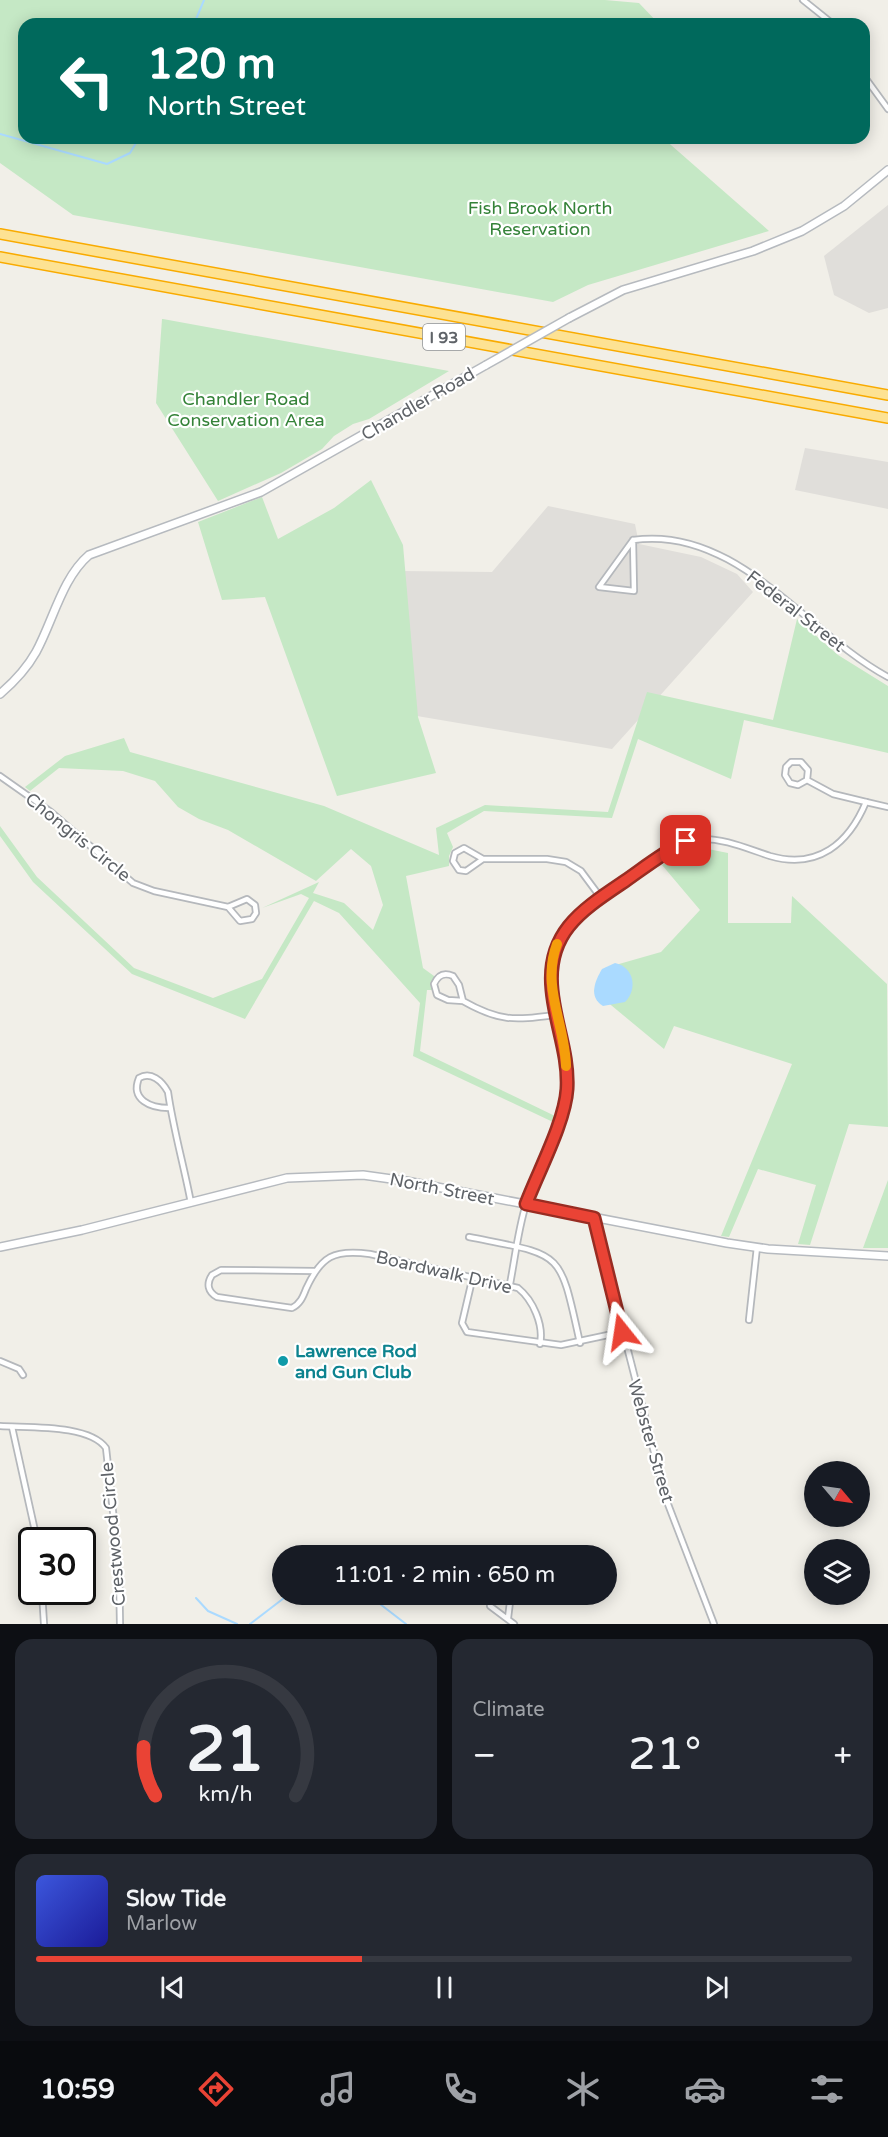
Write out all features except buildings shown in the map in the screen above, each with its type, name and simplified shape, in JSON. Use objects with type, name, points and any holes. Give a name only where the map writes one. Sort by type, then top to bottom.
[{"type":"highway","name":"I 93","points":[[0,234],[888,395]]},
{"type":"highway","name":"I 93","points":[[0,257],[888,418]]},
{"type":"street","points":[[803,0],[826,18]]},
{"type":"street","points":[[870,84],[888,109]]},
{"type":"street","name":"Chandler Road","points":[[0,694],[14,682],[36,652],[74,572],[89,555],[261,492],[569,318],[623,290],[753,251],[802,231],[844,206],[888,170]]},
{"type":"street","name":"Federal Street","points":[[633,540],[654,537],[677,541],[727,561],[760,580],[843,649],[888,677]]},
{"type":"street","points":[[633,540],[634,591],[599,586],[606,577],[633,540]]},
{"type":"street","points":[[791,762],[801,762],[808,770],[807,780],[800,784],[790,783],[785,778],[786,767],[791,762]]},
{"type":"street","name":"Chongris Circle","points":[[0,776],[51,812],[133,883],[154,891],[228,907],[240,921],[252,920],[256,913],[253,902],[247,899],[228,907]]},
{"type":"street","points":[[807,780],[833,794],[888,807]]},
{"type":"street","points":[[510,1284],[526,1204],[565,1098],[566,1053],[555,1015],[551,967],[556,946],[577,915],[686,841],[722,841],[788,860],[814,857],[830,850],[849,833],[866,802]]},
{"type":"street","points":[[483,860],[471,850],[464,848],[455,853],[453,861],[459,870],[466,871],[483,860],[547,859],[566,862],[581,871],[601,897]]},
{"type":"street","points":[[463,1001],[457,979],[448,974],[439,976],[434,984],[437,995],[448,1000],[463,1001],[484,1013],[513,1020],[555,1015]]},
{"type":"street","points":[[169,1108],[151,1106],[141,1100],[136,1088],[139,1078],[147,1075],[160,1080],[168,1092],[169,1108],[178,1137],[191,1203]]},
{"type":"street","name":"North Street","points":[[0,1247],[82,1230],[287,1178],[340,1174],[406,1181],[757,1247],[888,1257]]},
{"type":"street","name":"Webster Street","points":[[594,1218],[666,1499],[714,1624]]},
{"type":"street","points":[[469,1237],[543,1252],[562,1272],[580,1343]]},
{"type":"street","points":[[749,1320],[757,1247]]},
{"type":"street","name":"Boardwalk Drive","points":[[315,1270],[328,1258],[351,1252],[510,1284],[524,1293],[533,1305],[541,1333],[540,1344]]},
{"type":"street","points":[[219,1270],[315,1270],[301,1300],[292,1308],[220,1298],[208,1287],[210,1277],[219,1270]]},
{"type":"street","points":[[472,1276],[462,1323],[464,1330],[540,1344],[561,1345],[580,1343],[622,1332]]},
{"type":"street","points":[[0,1361],[19,1369],[23,1375]]},
{"type":"street","name":"Crestwood Circle","points":[[0,1426],[80,1433],[100,1440],[106,1448],[118,1566],[120,1624]]},
{"type":"street","points":[[12,1427],[34,1527]]},
{"type":"street","points":[[43,1605],[44,1624]]},
{"type":"street","points":[[490,1605],[514,1624]]},
{"type":"street","points":[[508,1618],[510,1605]]},
{"type":"shaded area","points":[[888,205],[888,308],[869,313],[834,295],[824,256]]},
{"type":"shaded area","points":[[805,448],[888,462],[888,509],[795,490]]},
{"type":"shaded area","points":[[548,506],[635,524],[639,544],[701,557],[737,574],[753,592],[612,749],[417,716],[402,571],[492,572]]},
{"type":"green space","name":"Fish Brook North Reservation","points":[[0,0],[605,0],[639,3],[653,18],[18,18],[18,144],[670,144],[769,231],[588,285],[553,302],[73,215],[0,163]]},
{"type":"green space","name":"Chandler Road Conservation Area","points":[[162,319],[449,371],[369,419],[353,424],[334,436],[322,449],[281,473],[218,501],[156,403]]},
{"type":"green space","points":[[371,480],[403,545],[418,717],[436,773],[337,796],[265,597],[222,600],[198,522],[262,497],[278,539],[334,508]]},
{"type":"green space","points":[[797,619],[838,655],[888,686],[888,753],[744,720],[731,779],[638,739],[612,818],[484,811],[447,833],[453,847],[449,856],[449,866],[406,876],[423,968],[434,976],[432,990],[427,990],[420,1051],[555,1116],[553,1122],[413,1056],[420,1003],[339,913],[314,901],[245,1019],[132,974],[33,882],[0,836],[0,826],[37,877],[134,968],[213,998],[262,979],[309,898],[301,894],[262,908],[319,882],[313,893],[344,903],[373,930],[383,905],[371,866],[351,849],[316,881],[228,830],[199,819],[178,807],[155,781],[123,771],[59,768],[30,791],[25,787],[65,756],[124,738],[130,752],[324,806],[439,855],[436,828],[485,805],[608,812],[647,692],[773,720]]},
{"type":"green space","points":[[708,849],[728,853],[728,923],[791,923],[792,896],[887,984],[888,1127],[849,1124],[810,1245],[798,1244],[816,1185],[758,1169],[729,1237],[721,1236],[792,1064],[674,1026],[664,1049],[594,991],[605,968],[661,952],[700,910],[662,865],[681,854]]},
{"type":"green space","points":[[888,1180],[888,1248],[863,1248]]},
{"type":"water","points":[[615,963],[621,965],[630,974],[632,991],[625,1002],[603,1006],[594,994],[595,984],[602,969]]},
{"type":"waterway","points":[[196,18],[204,0]]},
{"type":"waterway","points":[[0,134],[18,139]]},
{"type":"waterway","points":[[36,144],[107,164],[130,153],[135,144]]},
{"type":"waterway","points":[[196,1598],[208,1611],[237,1624]]},
{"type":"waterway","points":[[250,1624],[275,1605]]},
{"type":"waterway","points":[[381,1605],[406,1624]]},
{"type":"slow traffic","points":[[557,944],[551,967],[552,990],[555,1015],[566,1053],[566,1066]]},
{"type":"place","name":"Lawrence Rod and Gun Club","points":[[283,1361]]},
{"type":"route","points":[[622,1332],[596,1234],[594,1218],[526,1204],[564,1107],[567,1089],[566,1053],[555,1015],[551,967],[556,946],[563,932],[577,915],[660,856],[686,841]]}]
